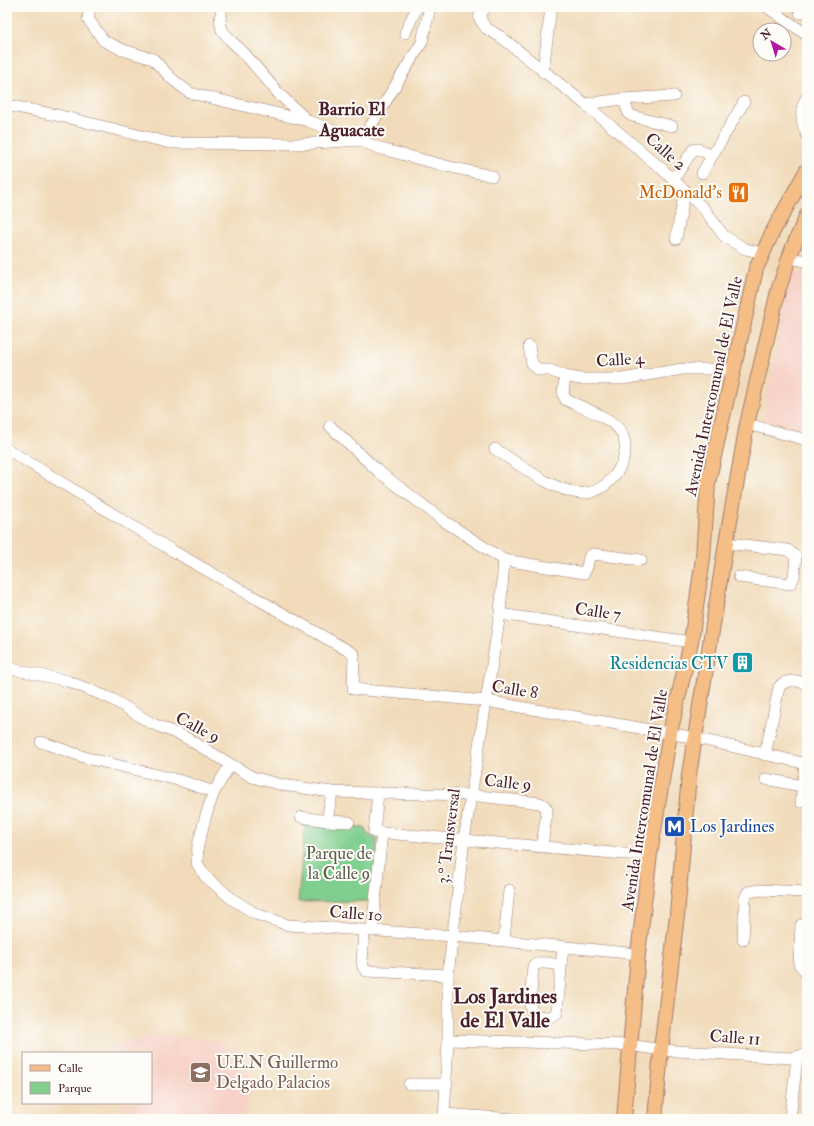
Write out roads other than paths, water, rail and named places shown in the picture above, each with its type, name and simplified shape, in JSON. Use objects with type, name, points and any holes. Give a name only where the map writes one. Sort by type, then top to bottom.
[{"type":"main road","name":"Avenida Intercomunal de El Valle","points":[[624,1119],[638,954],[650,854],[670,733],[691,642],[703,558],[708,483],[754,275],[763,253],[807,170]]},
{"type":"main road","points":[[656,1119],[661,1050],[677,915],[689,775],[726,543],[747,424],[778,290],[789,258],[807,215]]},
{"type":"street","points":[[90,7],[88,19],[104,41],[123,50],[153,59],[172,79],[190,93],[308,121],[362,140],[382,149],[446,166],[492,176]]},
{"type":"street","points":[[222,7],[220,20],[222,30],[279,94],[308,121]]},
{"type":"street","points":[[405,33],[417,7]]},
{"type":"street","points":[[362,140],[422,42],[430,7]]},
{"type":"street","name":"Calle 2","points":[[485,7],[482,9],[479,18],[486,28],[501,37],[585,104],[685,190],[704,209],[724,236],[733,244],[745,249],[763,253]]},
{"type":"street","points":[[544,72],[551,7]]},
{"type":"street","points":[[767,7],[807,35]]},
{"type":"street","points":[[585,104],[623,99],[674,96]]},
{"type":"street","points":[[807,96],[803,104],[801,117],[807,135]]},
{"type":"street","points":[[623,99],[629,114],[632,116],[672,126]]},
{"type":"street","points":[[702,174],[744,102]]},
{"type":"street","points":[[7,105],[61,116],[170,144],[300,144],[362,140]]},
{"type":"street","points":[[673,180],[693,150],[699,149],[712,156]]},
{"type":"street","points":[[676,238],[685,190]]},
{"type":"street","points":[[789,258],[807,261]]},
{"type":"street","name":"Calle 4","points":[[529,346],[532,364],[539,370],[549,370],[565,376],[580,379],[622,378],[683,369],[733,369]]},
{"type":"street","points":[[495,449],[544,479],[580,494],[595,492],[611,480],[621,464],[626,449],[623,436],[613,422],[566,400],[562,394],[565,376]]},
{"type":"street","points":[[747,424],[807,440]]},
{"type":"street","points":[[330,426],[384,475],[444,521],[504,560],[584,572],[587,567],[589,557],[592,554],[640,560]]},
{"type":"street","name":"Calle 8","points":[[7,449],[173,551],[354,654],[353,689],[486,701],[696,738]]},
{"type":"street","points":[[726,543],[788,550],[796,557],[794,577],[790,584],[739,577]]},
{"type":"street","name":"3.° Transversal","points":[[444,1116],[448,1040],[448,975],[470,795],[500,614],[504,560]]},
{"type":"street","name":"Calle 7","points":[[500,614],[691,642]]},
{"type":"street","name":"Calle 9","points":[[7,668],[68,681],[112,699],[151,723],[183,736],[252,777],[282,785],[332,792],[470,795],[540,803],[545,806],[547,810],[542,846]]},
{"type":"street","points":[[765,755],[779,687],[782,683],[788,681],[807,684]]},
{"type":"street","points":[[696,738],[806,764],[805,786],[801,802]]},
{"type":"street","points":[[41,742],[88,758],[182,781],[214,792]]},
{"type":"street","name":"Calle 10","points":[[230,765],[214,792],[198,845],[197,863],[205,876],[232,899],[256,914],[288,925],[504,940],[638,954]]},
{"type":"street","points":[[766,779],[805,786]]},
{"type":"street","points":[[326,821],[332,792]]},
{"type":"street","points":[[378,793],[374,832],[650,854]]},
{"type":"street","points":[[300,817],[326,821],[350,822]]},
{"type":"street","points":[[382,833],[362,962],[363,967],[366,971],[448,975]]},
{"type":"street","points":[[504,940],[509,890]]},
{"type":"street","points":[[743,940],[745,898],[748,892],[759,890],[807,892]]},
{"type":"street","points":[[800,925],[799,964],[807,973]]},
{"type":"street","points":[[560,965],[540,963],[533,966],[530,1005],[534,1015],[546,1018],[553,1017],[557,1013],[560,965],[563,947]]},
{"type":"street","points":[[448,1040],[630,1045]]},
{"type":"street","name":"Calle 11","points":[[630,1045],[661,1050],[803,1055]]},
{"type":"street","points":[[790,1119],[803,1055]]},
{"type":"street","points":[[409,1084],[446,1084]]},
{"type":"street","points":[[444,1116],[515,1119]]},
{"type":"place","name":"McDonald's","points":[[738,192]]},
{"type":"place","name":"Residencias CTV","points":[[743,663]]},
{"type":"place","name":"Los Jardines","points":[[675,826]]},
{"type":"place","name":"U.E.N Guillermo Delgado Palacios","points":[[200,1072]]},
{"type":"district","name":"Barrio El Aguacate","points":[[352,119]]},
{"type":"district","name":"Los Jardines de El Valle","points":[[505,1008]]},
{"type":"park label","name":"Parque de la Calle 9","points":[[339,863]]}]
